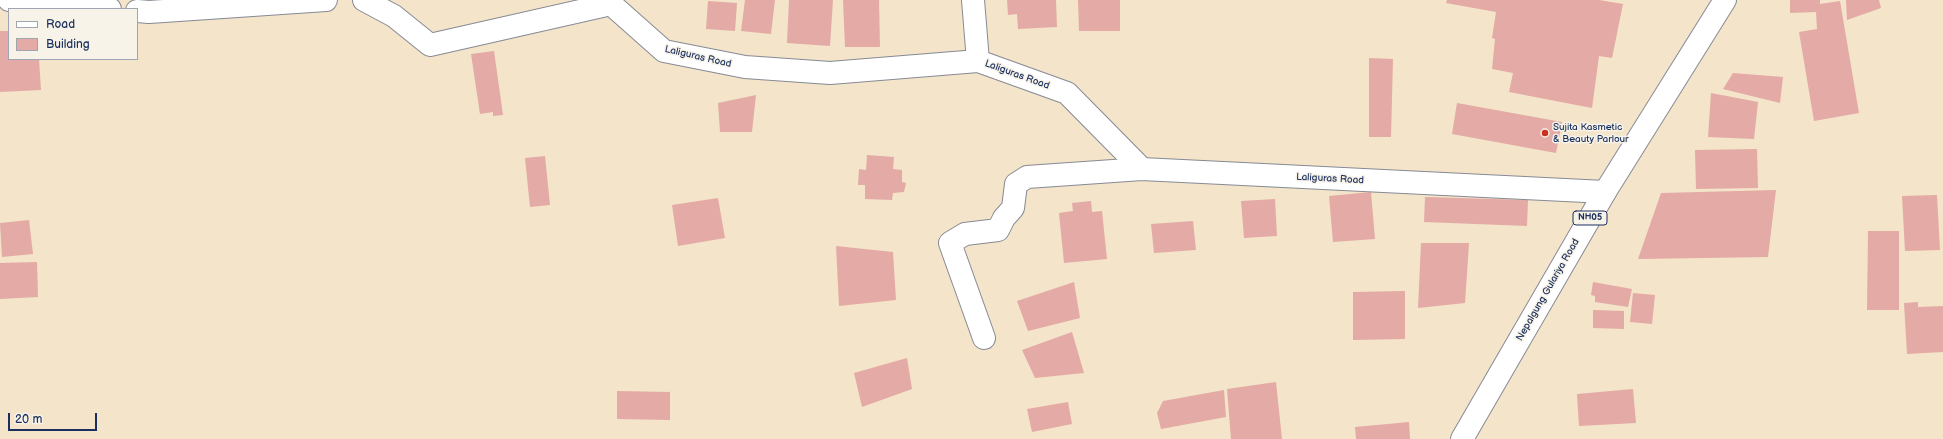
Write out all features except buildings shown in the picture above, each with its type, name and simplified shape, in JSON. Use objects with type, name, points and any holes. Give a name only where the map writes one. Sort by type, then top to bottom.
[{"type":"street","points":[[9,0],[99,8]]},
{"type":"street","points":[[138,11],[149,12],[326,0]]},
{"type":"street","name":"Laliguras Road","points":[[364,0],[394,16],[430,45],[611,4],[664,51],[745,67],[830,72],[978,61],[1067,93],[1142,170],[1605,192]]},
{"type":"street","points":[[973,0],[978,61]]},
{"type":"street","name":"Nepalgung Gulariya Road","points":[[1462,439],[1605,192],[1725,0]]},
{"type":"street","points":[[984,338],[950,243],[965,234],[998,230],[1004,218],[1013,208],[1016,184],[1027,177],[1142,170]]},
{"type":"place","name":"Sujita Kasmetic & Beauty Parlour","points":[[1545,133]]}]
